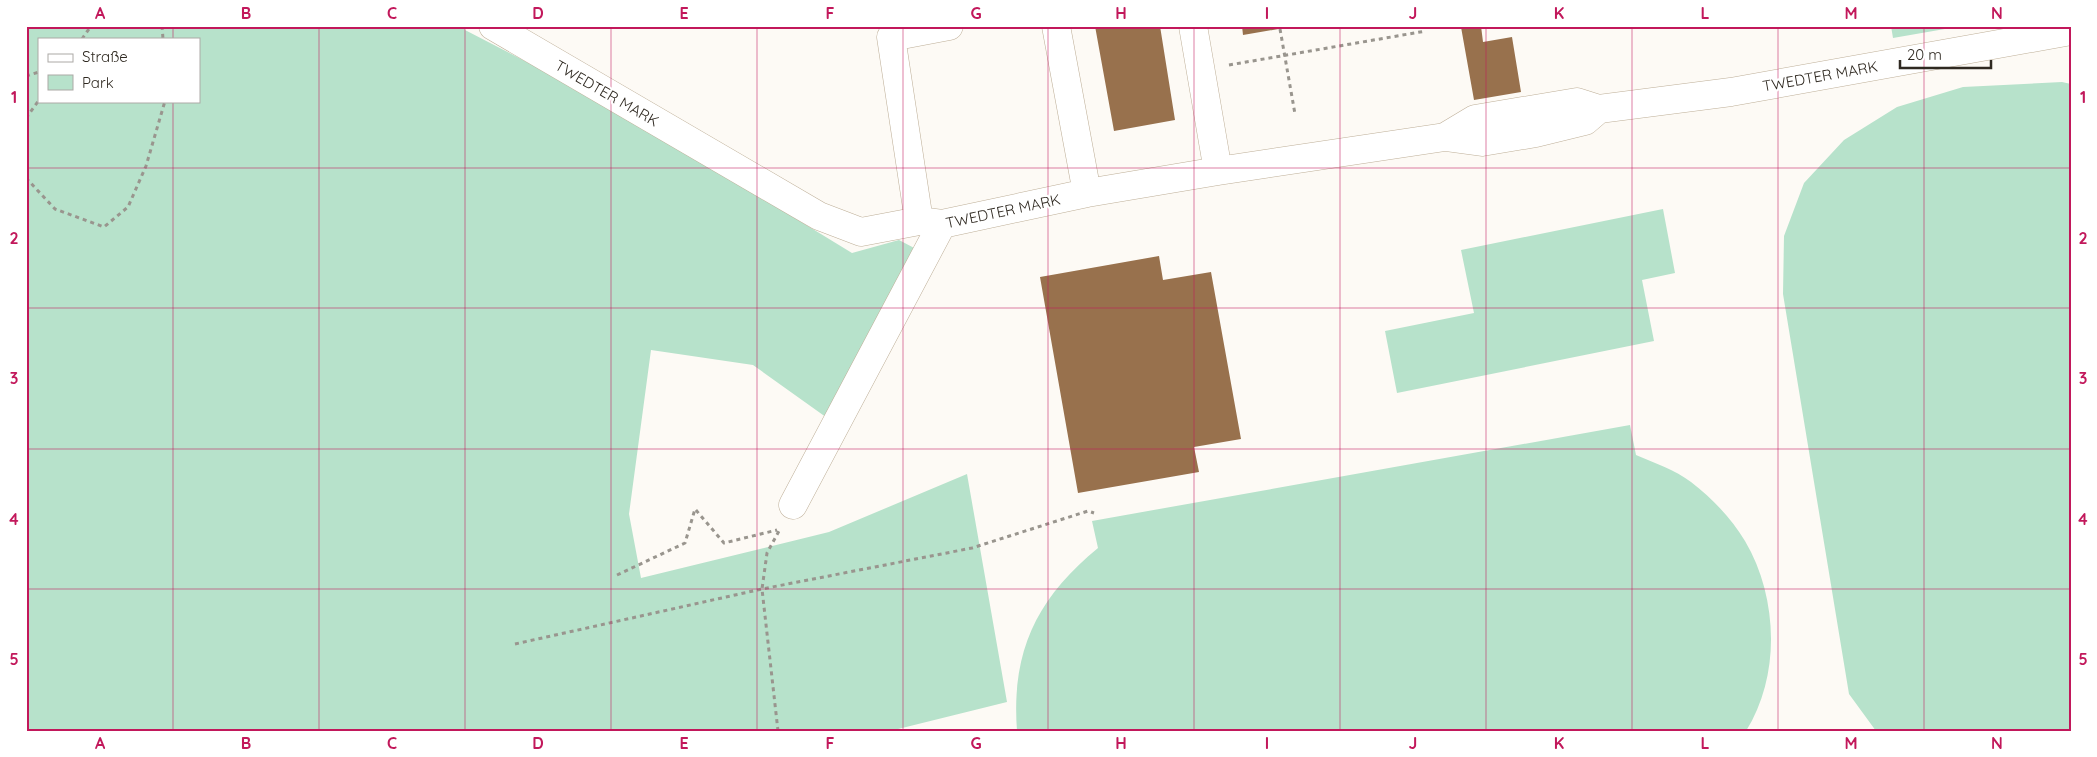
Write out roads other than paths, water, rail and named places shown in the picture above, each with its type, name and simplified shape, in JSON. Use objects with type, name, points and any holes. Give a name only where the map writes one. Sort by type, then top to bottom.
[{"type":"street","name":"TWEDTER MARK","points":[[493,26],[819,216],[861,232],[931,223],[1087,193],[1218,171],[1445,137],[1475,119],[1577,102],[1599,110],[1731,92],[2071,31]]},
{"type":"street","points":[[793,505],[931,223],[890,37],[949,26]]},
{"type":"street","points":[[1056,26],[1087,193]]},
{"type":"street","points":[[1193,26],[1218,171]]}]
